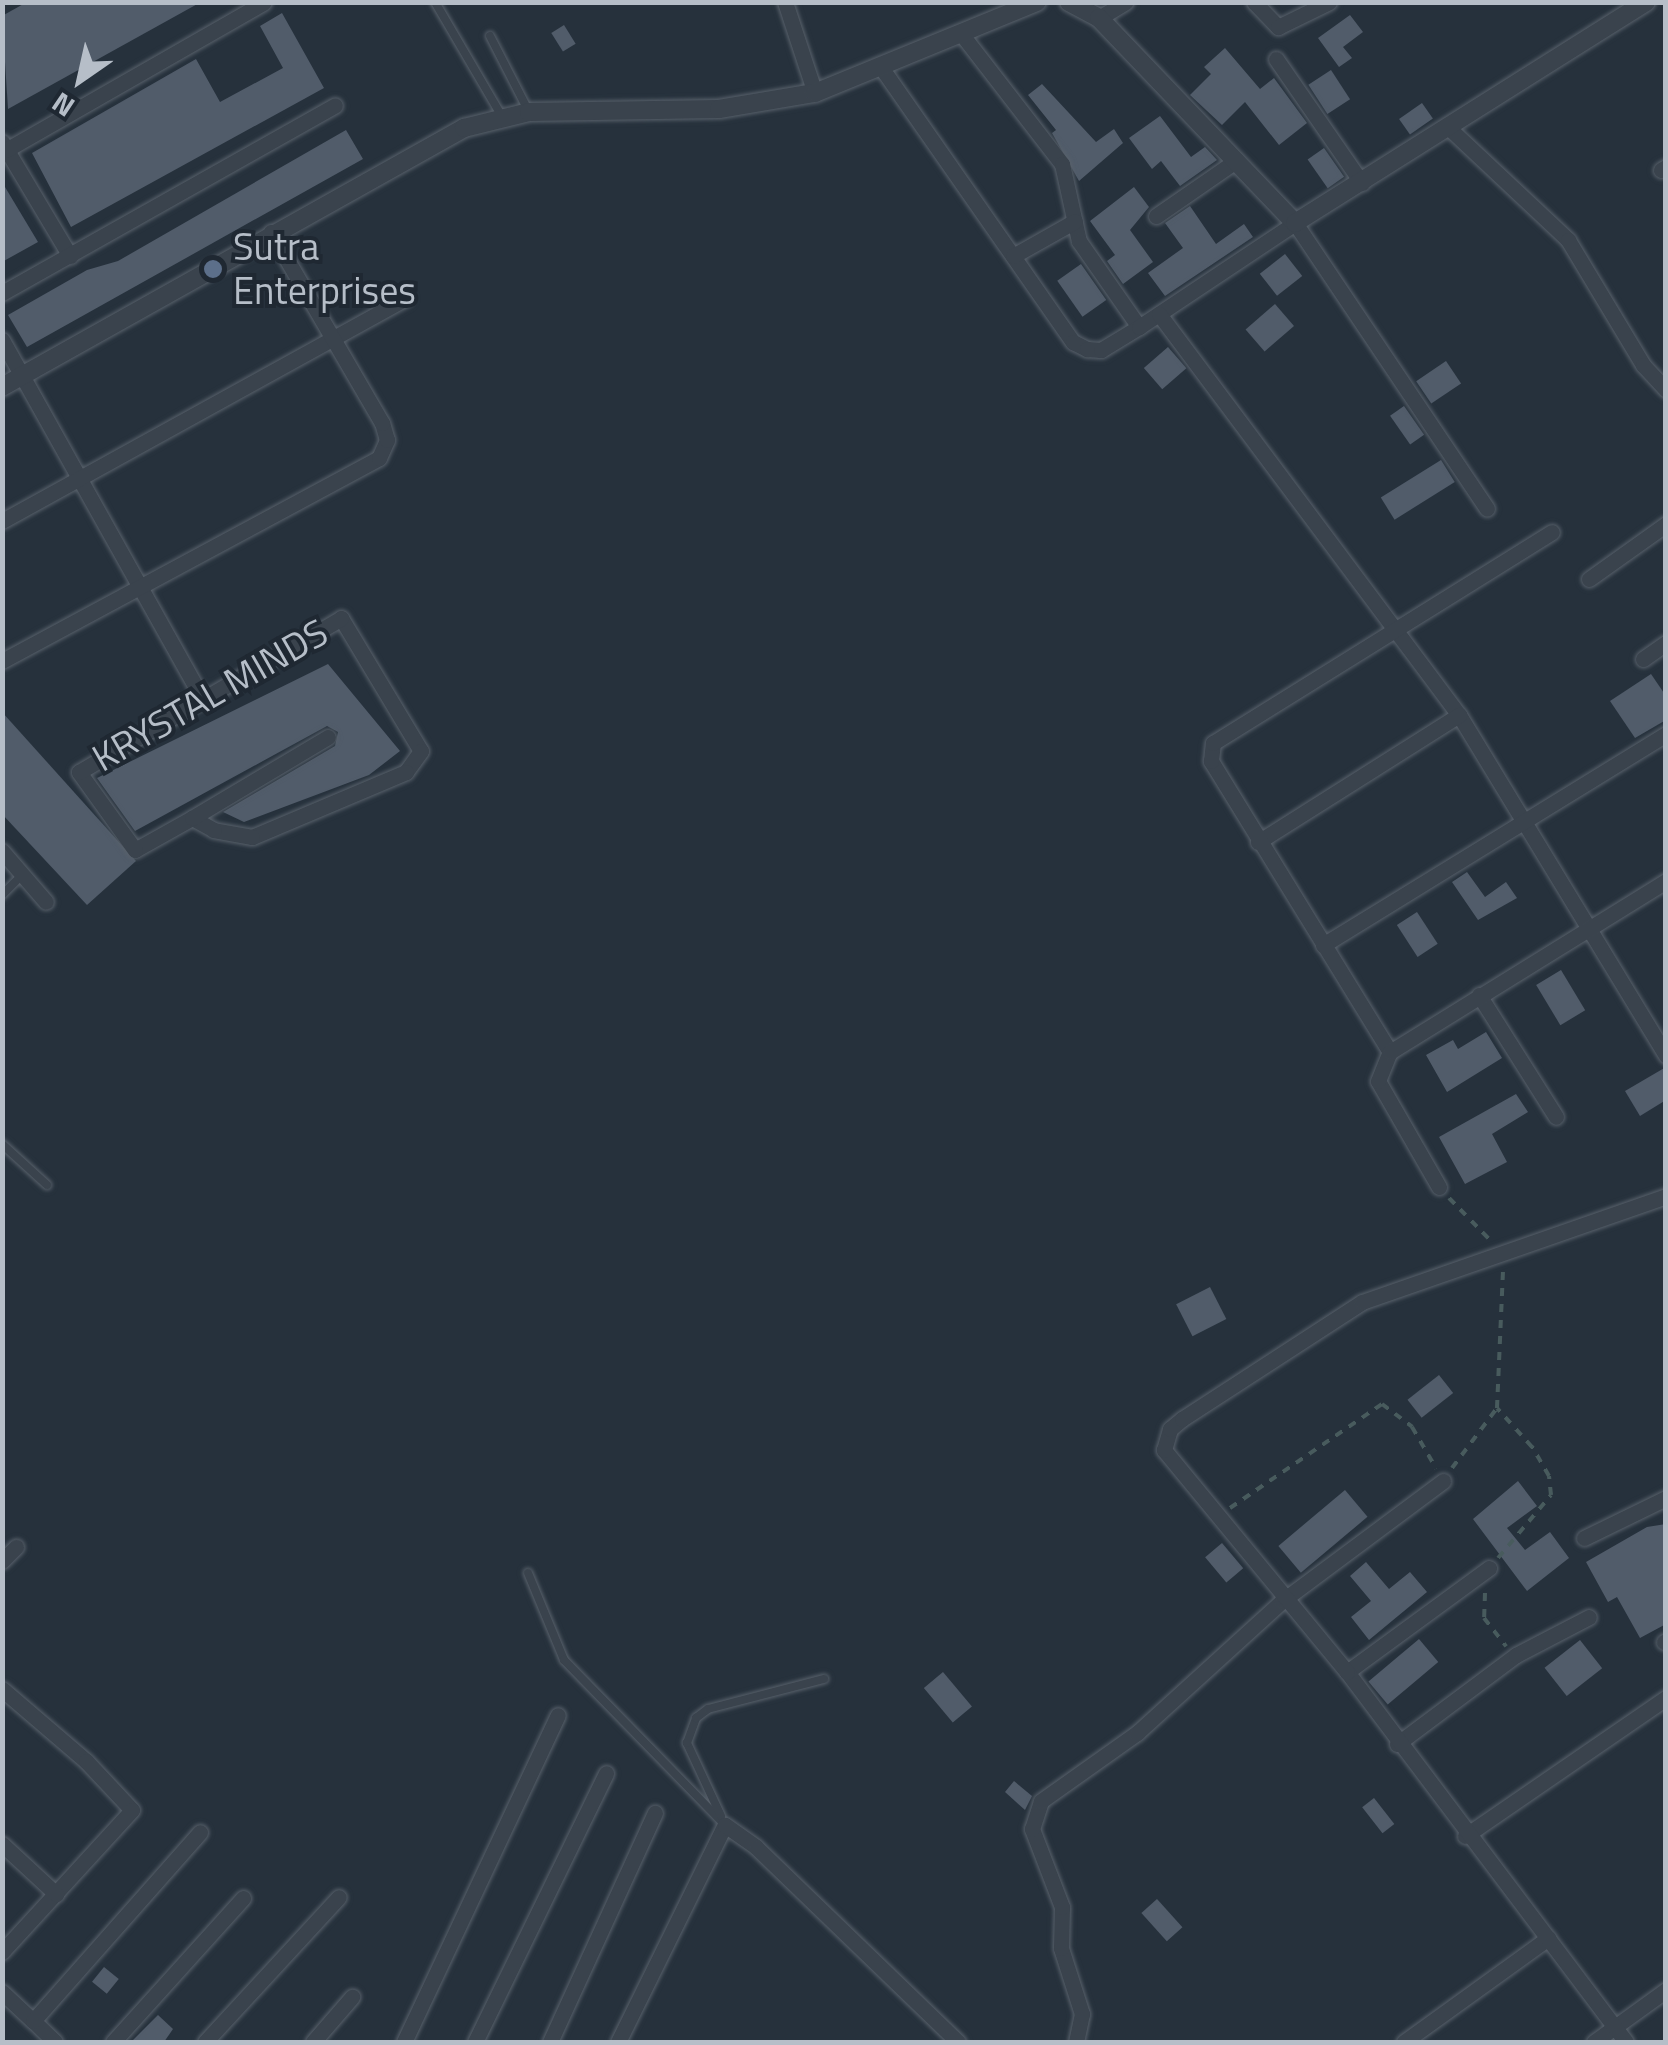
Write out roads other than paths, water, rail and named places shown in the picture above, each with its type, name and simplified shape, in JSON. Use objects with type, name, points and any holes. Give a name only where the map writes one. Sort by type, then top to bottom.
[{"type":"street","points":[[70,256],[4,146],[264,2]]},
{"type":"street","points":[[784,2],[816,93]]},
{"type":"street","points":[[2,387],[271,232],[464,128],[501,115],[529,112],[719,109],[816,93],[883,70],[1037,2]]},
{"type":"street","points":[[1069,2],[1098,18],[1295,224],[1487,508]]},
{"type":"street","points":[[1098,18],[1126,2]]},
{"type":"street","points":[[1254,2],[1278,28],[1328,2]]},
{"type":"street","points":[[883,70],[1073,342],[1101,350],[1646,2]]},
{"type":"street","points":[[963,36],[1062,164],[1079,241],[1140,327]]},
{"type":"street","points":[[1276,60],[1362,183]]},
{"type":"street","points":[[2,293],[335,106]]},
{"type":"street","points":[[1450,128],[1568,240],[1643,365],[1666,390]]},
{"type":"street","points":[[1156,216],[1237,160]]},
{"type":"street","points":[[1013,256],[1074,220]]},
{"type":"street","points":[[2,661],[379,458],[387,440],[382,423],[271,232]]},
{"type":"street","points":[[2,521],[406,298]]},
{"type":"street","points":[[1159,314],[1458,715],[1666,1056]]},
{"type":"street","points":[[2,340],[146,586],[203,699]]},
{"type":"street","points":[[1589,579],[1666,524]]},
{"type":"street","points":[[1390,1052],[1211,762],[1213,743],[1552,532]]},
{"type":"street","name":"KRYSTAL MINDS","points":[[341,618],[421,751],[406,772],[252,837],[214,830],[192,818],[135,850],[78,772],[203,699],[341,618]]},
{"type":"street","points":[[1644,658],[1666,643]]},
{"type":"street","points":[[1258,842],[1458,715]]},
{"type":"street","points":[[1324,945],[1666,734]]},
{"type":"street","points":[[192,818],[328,738]]},
{"type":"street","points":[[2,851],[46,902]]},
{"type":"street","points":[[1439,1187],[1378,1081],[1390,1052],[1666,881]]},
{"type":"street","points":[[1479,995],[1556,1117]]},
{"type":"street","points":[[1626,2042],[1465,1836],[1347,1672],[1282,1601],[1169,1461],[1165,1441],[1170,1430],[1362,1302],[1666,1196]]},
{"type":"street","points":[[1076,2042],[1082,2014],[1061,1948],[1062,1906],[1032,1829],[1034,1813],[1137,1733],[1282,1601],[1443,1480]]},
{"type":"street","points":[[1584,1538],[1666,1498]]},
{"type":"street","points":[[2,1562],[16,1546]]},
{"type":"street","points":[[1347,1672],[1489,1568]]},
{"type":"street","points":[[1398,1744],[1516,1655],[1589,1617]]},
{"type":"street","points":[[2,1689],[132,1810],[2,1952]]},
{"type":"street","points":[[1465,1836],[1666,1698]]},
{"type":"street","points":[[404,2042],[558,1714]]},
{"type":"street","points":[[475,2042],[606,1773]]},
{"type":"street","points":[[550,2042],[655,1813]]},
{"type":"street","points":[[618,2042],[725,1825],[756,1847],[958,2042]]},
{"type":"street","points":[[33,2020],[200,1832]]},
{"type":"street","points":[[2,1844],[56,1894]]},
{"type":"street","points":[[205,2042],[339,1897]]},
{"type":"street","points":[[114,2042],[243,1898]]},
{"type":"street","points":[[1404,2042],[1548,1938]]},
{"type":"street","points":[[1594,2042],[1666,1990]]},
{"type":"street","points":[[2,1992],[55,2042]]},
{"type":"street","points":[[312,2042],[352,1997]]},
{"type":"lane","points":[[435,2],[501,115]]},
{"type":"lane","points":[[490,36],[529,112]]},
{"type":"lane","points":[[2,895],[23,874]]},
{"type":"lane","points":[[2,1144],[47,1184]]},
{"type":"lane","points":[[528,1573],[564,1660],[725,1825]]},
{"type":"lane","points":[[725,1825],[687,1743],[696,1718],[708,1709],[824,1679]]},
{"type":"place","name":"Sutra Enterprises","points":[[213,269]]}]
